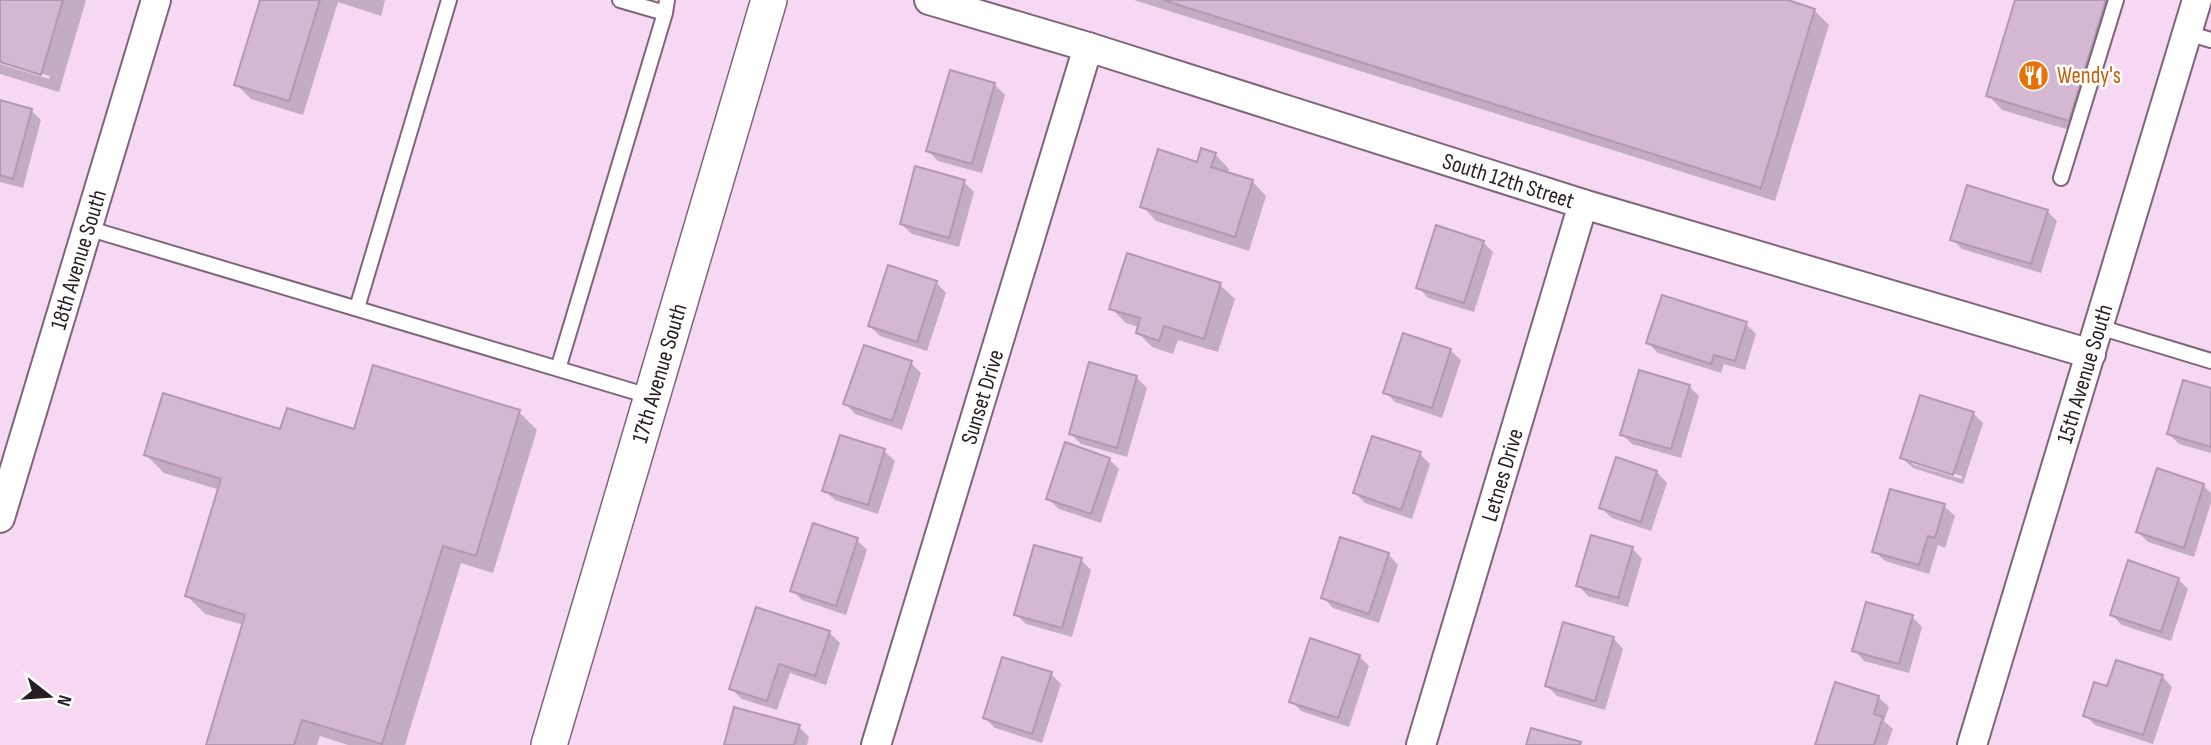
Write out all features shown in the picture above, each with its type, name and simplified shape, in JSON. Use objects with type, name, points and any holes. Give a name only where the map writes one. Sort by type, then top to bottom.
[{"type":"street","name":"18th Avenue South","points":[[0,518],[156,0]]},
{"type":"street","name":"17th Avenue South","points":[[549,745],[769,0]]},
{"type":"street","name":"South 12th Street","points":[[929,0],[1088,47],[1583,204],[2091,354]]},
{"type":"street","name":"15th Avenue South","points":[[1972,745],[2099,327],[2199,36],[2197,0]]},
{"type":"street","name":"Sunset Drive","points":[[876,745],[1088,47]]},
{"type":"street","name":"Letnes Drive","points":[[1421,745],[1583,204]]},
{"type":"lane","points":[[357,308],[449,0]]},
{"type":"lane","points":[[558,369],[666,7],[620,0]]},
{"type":"lane","points":[[2061,178],[2116,0]]},
{"type":"lane","points":[[88,228],[652,397]]},
{"type":"lane","points":[[2099,327],[2211,361]]},
{"type":"building","points":[[0,0],[63,0],[41,75],[0,62]]},
{"type":"building","points":[[260,0],[320,0],[289,101],[234,85]]},
{"type":"building","points":[[1163,0],[1788,0],[1815,9],[1761,188]]},
{"type":"building","points":[[2015,0],[2106,0],[2069,121],[1986,96]]},
{"type":"building","points":[[950,70],[995,83],[972,164],[926,151]]},
{"type":"building","points":[[0,100],[32,109],[13,179],[0,175]]},
{"type":"building","points":[[1201,148],[1216,153],[1211,167],[1253,180],[1235,237],[1140,207],[1158,149],[1197,162]]},
{"type":"building","points":[[915,166],[965,180],[949,238],[900,224]]},
{"type":"building","points":[[1967,185],[2048,210],[2031,264],[1950,240]]},
{"type":"building","points":[[1436,225],[1484,241],[1464,303],[1416,288]]},
{"type":"building","points":[[1127,253],[1221,283],[1204,339],[1164,326],[1159,341],[1136,333],[1140,318],[1109,309]]},
{"type":"building","points":[[888,265],[937,281],[917,342],[868,326]]},
{"type":"building","points":[[1662,295],[1747,322],[1735,361],[1714,355],[1711,364],[1646,343]]},
{"type":"building","points":[[1403,333],[1451,349],[1432,408],[1383,393]]},
{"type":"building","points":[[864,345],[912,361],[892,421],[843,404]]},
{"type":"building","points":[[1089,362],[1137,376],[1117,448],[1069,434]]},
{"type":"building","points":[[373,365],[520,410],[476,556],[443,546],[382,744],[302,720],[294,745],[206,745],[245,615],[185,596],[221,479],[144,455],[163,393],[280,429],[287,408],[354,429]]},
{"type":"building","points":[[1639,370],[1690,385],[1671,449],[1620,435]]},
{"type":"building","points":[[2183,380],[2211,388],[2211,447],[2167,434]]},
{"type":"building","points":[[1920,395],[1974,412],[1953,475],[1900,458]]},
{"type":"building","points":[[840,435],[885,449],[868,505],[822,491]]},
{"type":"building","points":[[1372,436],[1421,452],[1401,510],[1353,493]]},
{"type":"building","points":[[1065,442],[1110,458],[1091,514],[1046,499]]},
{"type":"building","points":[[1616,457],[1657,471],[1641,522],[1599,508]]},
{"type":"building","points":[[2157,468],[2204,484],[2184,548],[2136,532]]},
{"type":"building","points":[[1890,489],[1945,504],[1935,538],[1928,536],[1919,565],[1872,552]]},
{"type":"building","points":[[813,523],[858,538],[836,606],[790,591]]},
{"type":"building","points":[[1591,535],[1633,547],[1618,598],[1576,586]]},
{"type":"building","points":[[1340,537],[1389,553],[1369,614],[1321,598]]},
{"type":"building","points":[[1034,545],[1082,558],[1062,628],[1014,615]]},
{"type":"building","points":[[2128,560],[2179,578],[2161,632],[2110,615]]},
{"type":"building","points":[[1866,602],[1913,615],[1899,664],[1852,651]]},
{"type":"building","points":[[756,607],[830,631],[815,676],[779,664],[767,701],[729,689]]},
{"type":"building","points":[[1563,622],[1614,637],[1595,701],[1545,686]]},
{"type":"building","points":[[1310,638],[1360,655],[1338,718],[1289,702]]},
{"type":"building","points":[[1002,657],[1052,672],[1032,734],[983,718]]},
{"type":"building","points":[[2116,660],[2163,675],[2143,735],[2083,716],[2094,682],[2107,686]]},
{"type":"building","points":[[1835,682],[1879,696],[1874,714],[1883,717],[1874,745],[1815,745]]},
{"type":"building","points":[[734,707],[800,725],[794,745],[724,745]]},
{"type":"building","points":[[1531,728],[1581,742],[1580,745],[1526,745]]},
{"type":"place","name":"Wendy's","points":[[2034,75]]}]
